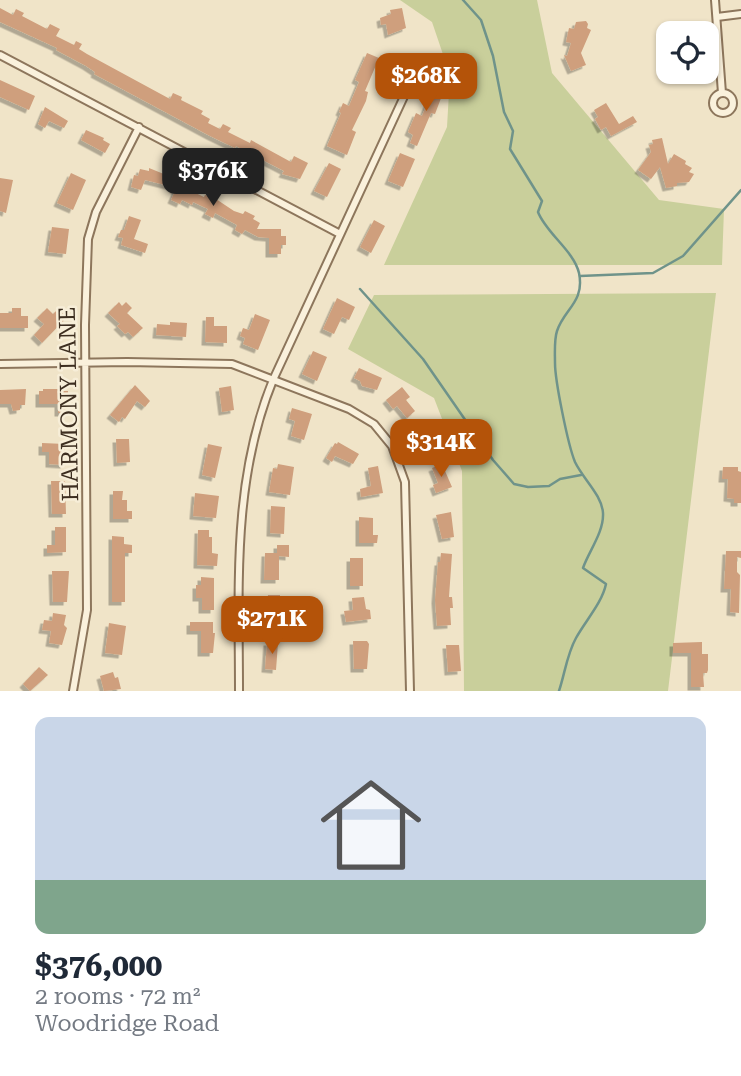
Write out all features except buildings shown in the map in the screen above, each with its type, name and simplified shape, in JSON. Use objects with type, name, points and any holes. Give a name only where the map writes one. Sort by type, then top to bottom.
[{"type":"street","points":[[715,0],[722,93]]},
{"type":"street","points":[[716,17],[741,14]]},
{"type":"street","points":[[0,55],[340,234]]},
{"type":"street","points":[[239,691],[241,510],[257,428],[273,380],[413,77]]},
{"type":"street","name":"HARMONY LANE","points":[[73,691],[87,610],[88,239],[96,212],[139,127]]},
{"type":"street","points":[[0,364],[213,362],[240,366],[366,418],[387,438],[397,454],[405,482],[410,691]]},
{"type":"green space","points":[[400,0],[537,0],[552,73],[659,200],[724,209],[722,265],[384,265],[447,127],[450,75],[432,22]]},
{"type":"green space","points":[[716,293],[668,691],[464,691],[462,471],[434,398],[348,349],[374,295]]},
{"type":"waterway","points":[[463,0],[481,20],[493,56],[504,112],[513,131],[510,149],[542,201],[538,212],[542,220],[572,257],[579,273],[577,298],[560,323],[556,335],[556,372],[572,454],[578,468],[596,493],[603,513],[599,534],[583,568],[606,584],[597,605],[573,644],[559,691]]},
{"type":"waterway","points":[[580,276],[653,273],[683,256],[741,190]]},
{"type":"waterway","points":[[360,289],[423,359],[493,460],[514,484],[528,487],[549,486],[560,479],[581,475]]}]
